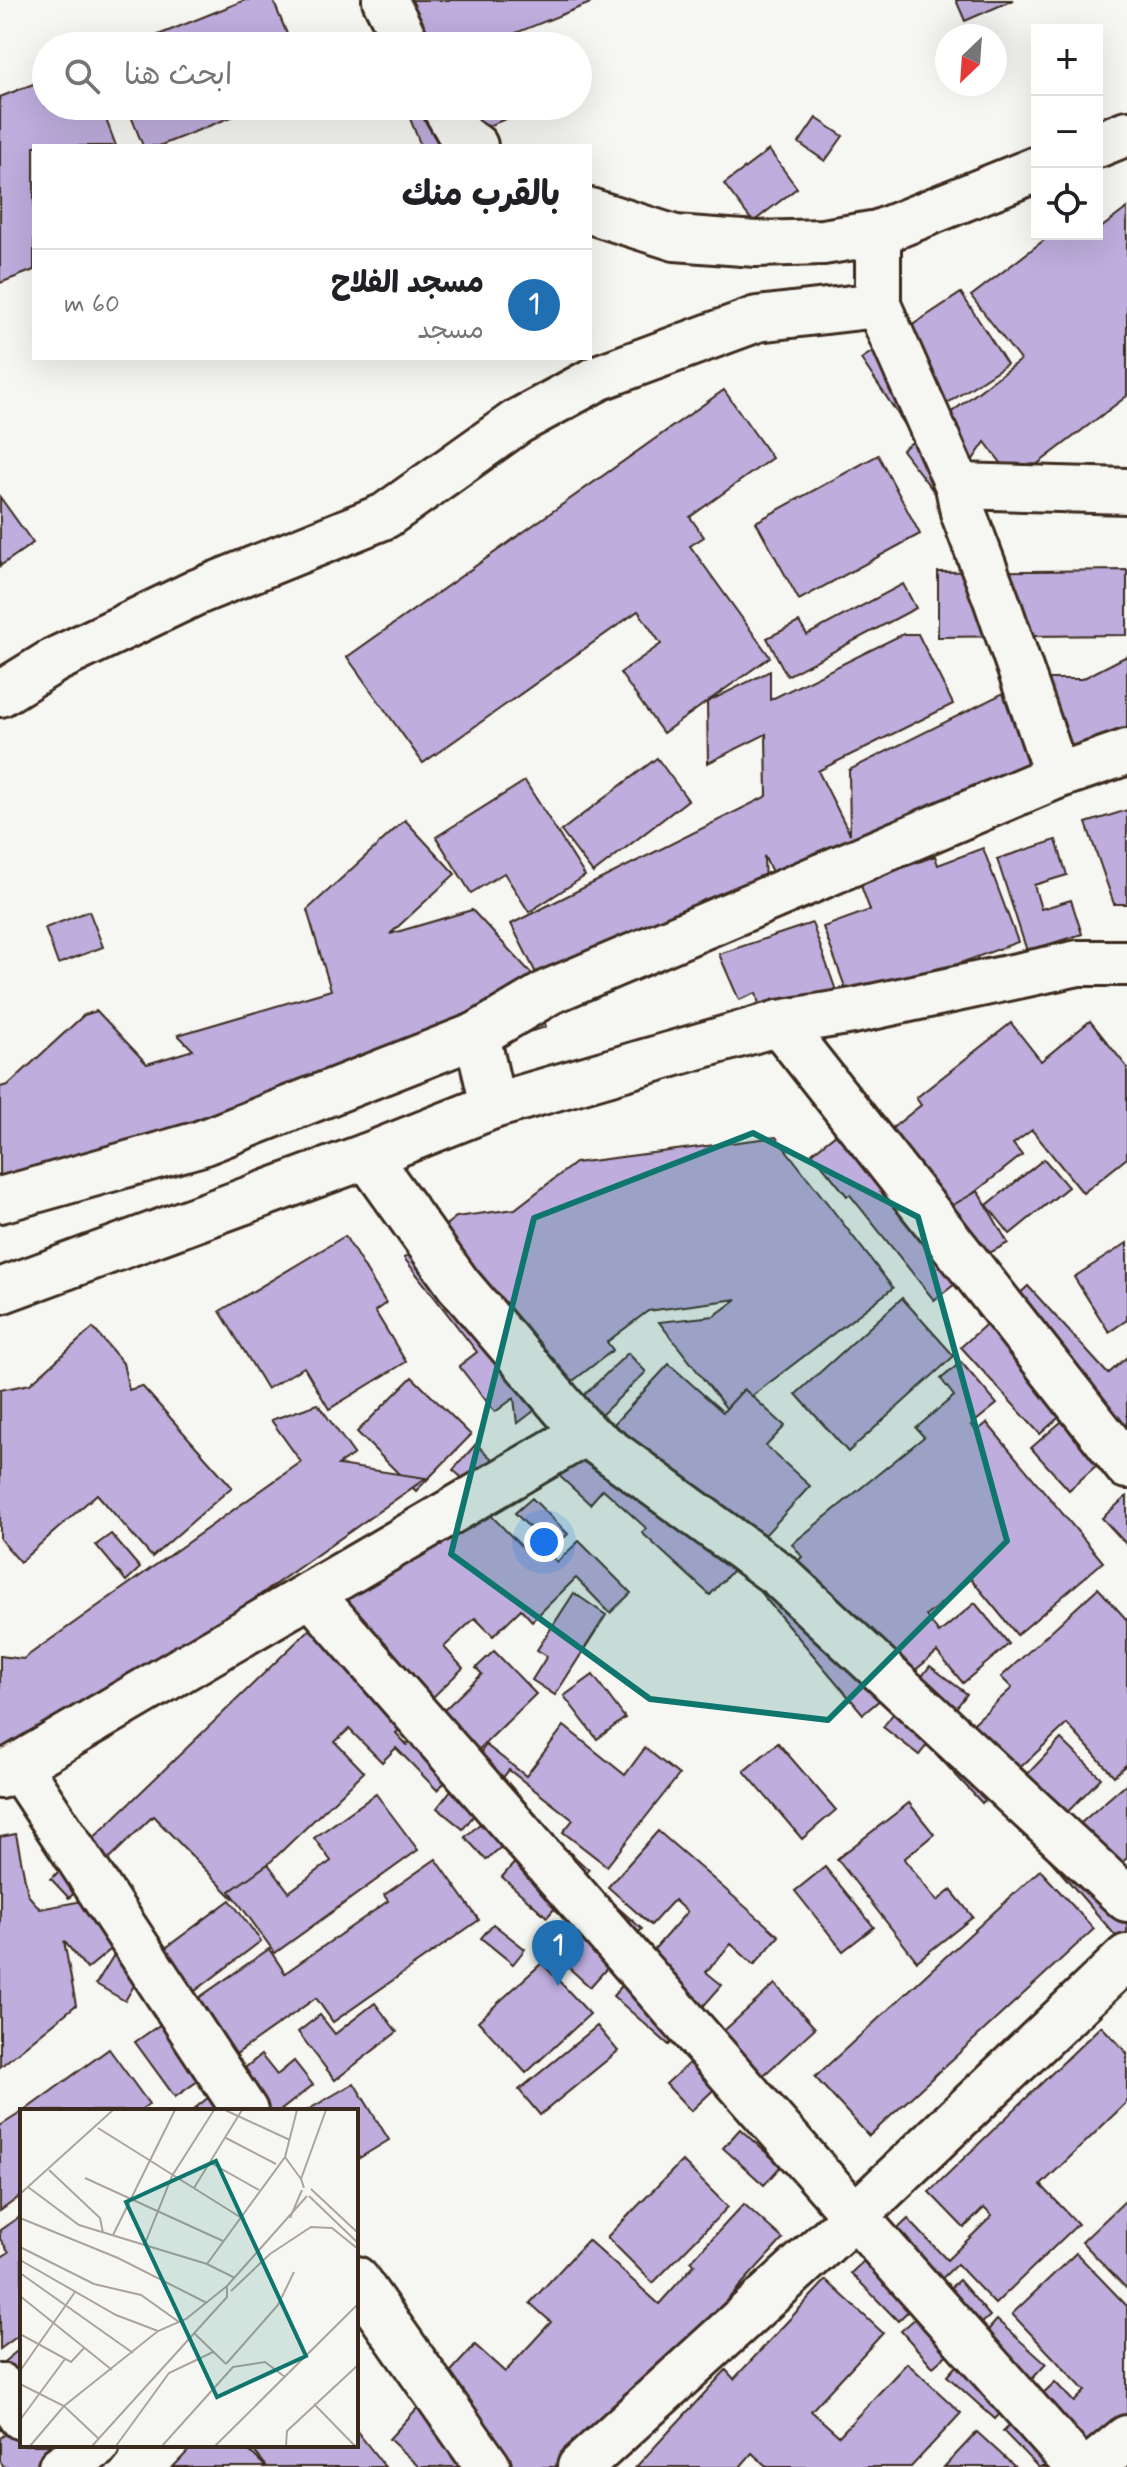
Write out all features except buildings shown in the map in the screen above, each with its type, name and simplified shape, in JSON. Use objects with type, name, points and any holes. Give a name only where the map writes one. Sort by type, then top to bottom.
[{"type":"street","points":[[385,0],[401,32]]},
{"type":"street","points":[[452,120],[462,137],[472,144]]},
{"type":"street","points":[[1103,143],[1127,133]]},
{"type":"street","points":[[592,212],[675,238],[769,244],[823,242],[878,233],[1031,171]]},
{"type":"street","points":[[878,233],[878,305],[958,486],[963,512],[1057,776]]},
{"type":"street","points":[[0,694],[55,660],[197,592],[385,516],[517,422],[600,377],[757,319],[878,305]]},
{"type":"street","points":[[958,486],[1127,491]]},
{"type":"street","points":[[0,1200],[199,1144],[477,1035],[549,992],[1057,776],[1127,752]]},
{"type":"street","points":[[0,1291],[367,1156],[493,1106],[779,1023],[853,1011],[1078,963],[1127,963]]},
{"type":"street","points":[[779,1023],[1127,1466]]},
{"type":"street","points":[[477,1035],[493,1106]]},
{"type":"street","points":[[367,1156],[458,1284],[585,1433],[779,1575],[1127,1899]]},
{"type":"street","points":[[244,2109],[9,1771],[585,1433]]},
{"type":"street","points":[[311,1594],[1078,2467]]},
{"type":"street","points":[[580,2467],[855,2216],[1127,1957]]},
{"type":"street","points":[[358,2282],[488,2467]]},
{"type":"street","points":[[0,2386],[20,2414]]},
{"type":"street","points":[[1092,2467],[1127,2438]]},
{"type":"street","points":[[44,2447],[60,2467],[94,2447]]},
{"type":"highlighted area","points":[[753,1133],[918,1217],[1007,1541],[828,1720],[650,1699],[451,1554],[534,1218]]},
{"type":"place","name":"مسجد الفلاح","points":[[558,1986]]}]
